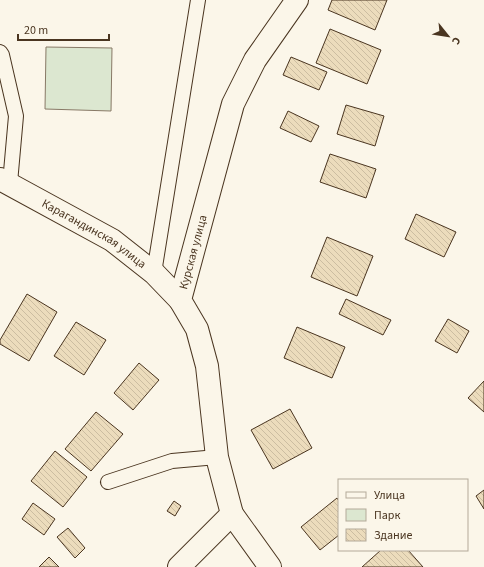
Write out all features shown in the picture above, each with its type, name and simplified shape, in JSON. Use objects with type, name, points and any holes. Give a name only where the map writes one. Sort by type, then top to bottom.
[{"type":"street","name":"Курская улица","points":[[232,514],[217,457],[207,366],[197,329],[180,300],[233,104],[255,60],[297,0]]},
{"type":"street","name":"Карагандинская улица","points":[[5,181],[112,240],[154,273],[180,300]]},
{"type":"street","points":[[179,567],[232,514],[270,567]]},
{"type":"lane","points":[[154,273],[198,0]]},
{"type":"lane","points":[[0,52],[2,55],[16,116],[5,181]]},
{"type":"lane","points":[[108,482],[172,461],[217,457]]},
{"type":"green space","points":[[46,47],[112,48],[111,111],[45,109]]},
{"type":"building","points":[[332,0],[387,0],[375,30],[328,10]]},
{"type":"building","points":[[330,29],[381,50],[367,84],[316,63]]},
{"type":"building","points":[[291,57],[327,72],[319,90],[283,75]]},
{"type":"building","points":[[346,105],[384,116],[375,146],[337,134]]},
{"type":"building","points":[[288,111],[319,126],[311,142],[280,128]]},
{"type":"building","points":[[330,154],[376,169],[366,198],[320,182]]},
{"type":"building","points":[[416,214],[456,232],[444,257],[405,239]]},
{"type":"building","points":[[327,237],[373,256],[357,296],[311,277]]},
{"type":"building","points":[[27,294],[57,312],[29,361],[0,344],[0,340]]},
{"type":"building","points":[[346,299],[391,320],[383,335],[339,314]]},
{"type":"building","points":[[448,319],[469,331],[457,353],[435,341]]},
{"type":"building","points":[[76,322],[106,340],[84,375],[54,356]]},
{"type":"building","points":[[297,327],[345,347],[332,378],[284,358]]},
{"type":"building","points":[[139,363],[159,380],[133,410],[114,393]]},
{"type":"building","points":[[484,381],[484,412],[468,398]]},
{"type":"building","points":[[290,409],[312,448],[273,469],[251,430]]},
{"type":"building","points":[[96,412],[123,434],[91,471],[65,449]]},
{"type":"building","points":[[55,451],[87,477],[63,507],[31,481]]},
{"type":"building","points":[[484,490],[484,509],[476,496]]},
{"type":"building","points":[[337,498],[338,536],[320,550],[301,527]]},
{"type":"building","points":[[174,501],[181,506],[175,516],[167,511]]},
{"type":"building","points":[[33,503],[55,519],[44,535],[22,519]]},
{"type":"building","points":[[68,528],[85,548],[75,558],[57,537]]},
{"type":"building","points":[[380,551],[409,551],[423,567],[362,567]]},
{"type":"building","points":[[49,557],[59,567],[39,567]]}]
